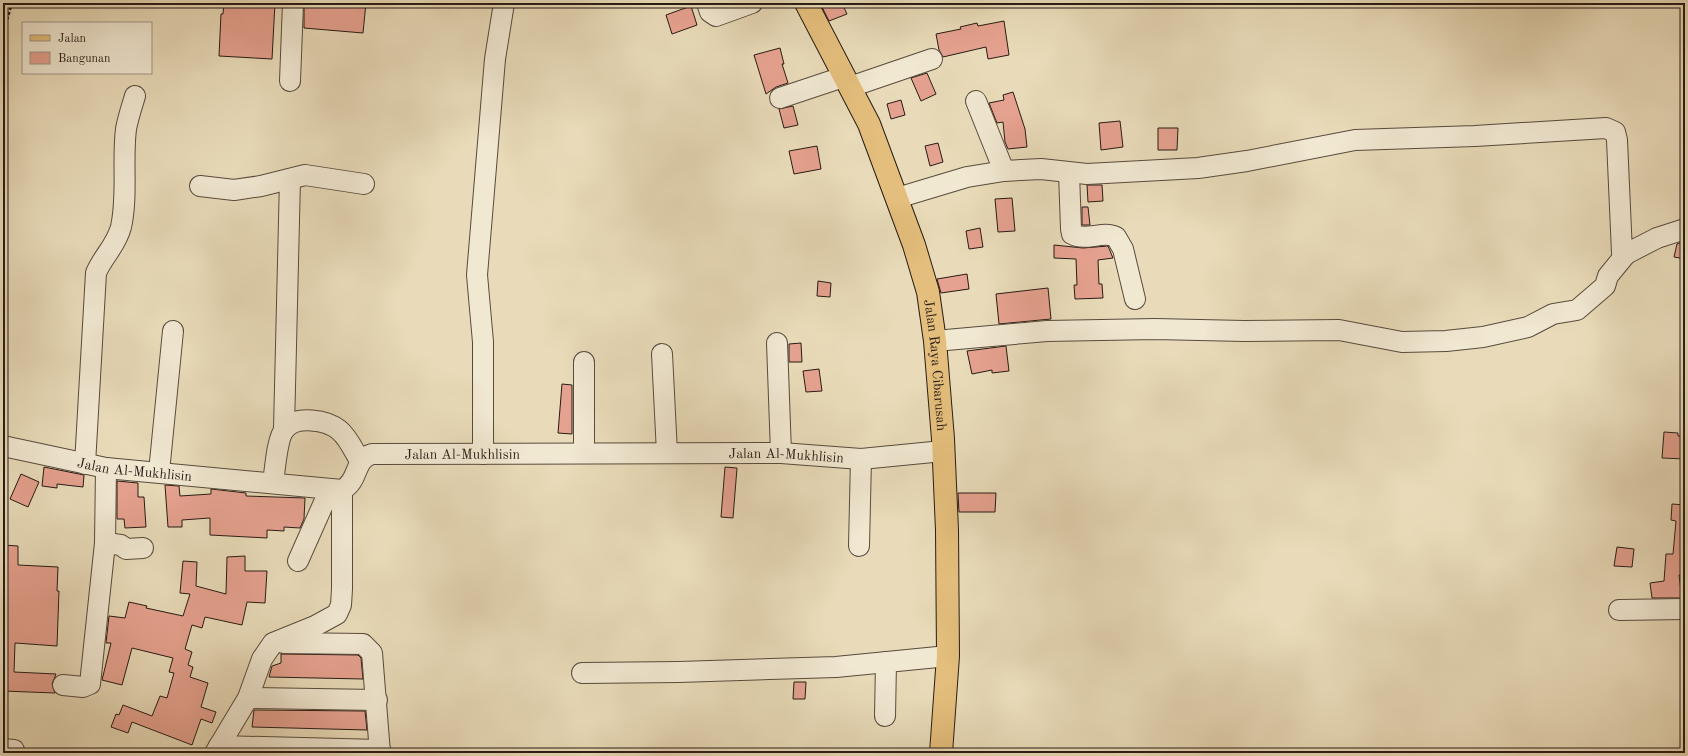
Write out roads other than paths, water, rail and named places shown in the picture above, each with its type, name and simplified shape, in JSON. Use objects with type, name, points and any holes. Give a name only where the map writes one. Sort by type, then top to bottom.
[{"type":"main road","name":"Jalan Raya Cibarusah","points":[[806,3],[869,124],[897,198],[925,280],[935,341],[947,530],[948,656],[941,753]]},
{"type":"street","points":[[290,81],[293,3]]},
{"type":"street","points":[[483,454],[483,342],[477,275],[495,59],[504,3]]},
{"type":"street","points":[[707,3],[710,12],[716,16],[752,3]]},
{"type":"street","points":[[780,98],[932,59]]},
{"type":"street","points":[[85,464],[96,273],[101,260],[113,249],[120,229],[124,206],[126,128],[135,96]]},
{"type":"street","points":[[976,101],[1004,171]]},
{"type":"street","points":[[897,198],[967,177],[1004,171],[1041,169],[1069,173],[1114,173],[1209,167],[1355,140],[1498,135],[1606,128],[1615,132],[1617,140],[1621,249],[1622,253],[1626,254]]},
{"type":"street","points":[[1069,173],[1070,229],[1072,234],[1079,237],[1109,235],[1116,237],[1123,249],[1135,299]]},
{"type":"street","points":[[200,186],[234,190],[261,186],[305,175],[364,184]]},
{"type":"street","points":[[274,483],[279,445],[284,429],[290,179]]},
{"type":"street","points":[[935,341],[1041,331],[1155,329],[1244,331],[1338,330],[1402,342],[1446,341],[1483,337],[1528,327],[1552,314],[1577,310],[1605,286],[1612,271],[1626,254],[1658,238],[1685,229]]},
{"type":"street","points":[[159,472],[173,331]]},
{"type":"street","points":[[777,343],[781,453]]},
{"type":"street","points":[[662,354],[667,453]]},
{"type":"street","points":[[584,362],[584,453]]},
{"type":"street","points":[[284,429],[292,423],[301,421],[318,422],[330,425],[340,430],[360,461],[356,476],[350,485],[336,489],[298,561]]},
{"type":"street","name":"Jalan Al-Mukhlisin","points":[[3,446],[106,468],[336,489]]},
{"type":"street","name":"Jalan Al-Mukhlisin","points":[[360,461],[366,456],[372,454],[781,453],[861,459],[943,451]]},
{"type":"street","points":[[859,546],[861,459]]},
{"type":"street","points":[[63,685],[83,687],[90,684],[105,544],[106,468]]},
{"type":"street","points":[[217,750],[248,698],[262,659],[272,643],[316,626],[337,614],[341,605],[342,589],[336,489]]},
{"type":"street","points":[[105,544],[121,545],[126,549],[143,548]]},
{"type":"street","points":[[1619,610],[1685,609]]},
{"type":"street","points":[[217,750],[380,751],[372,653],[363,644],[272,643]]},
{"type":"street","points":[[582,673],[679,672],[836,667],[948,656]]},
{"type":"street","points":[[885,716],[886,662]]},
{"type":"street","points":[[248,698],[377,700]]}]
